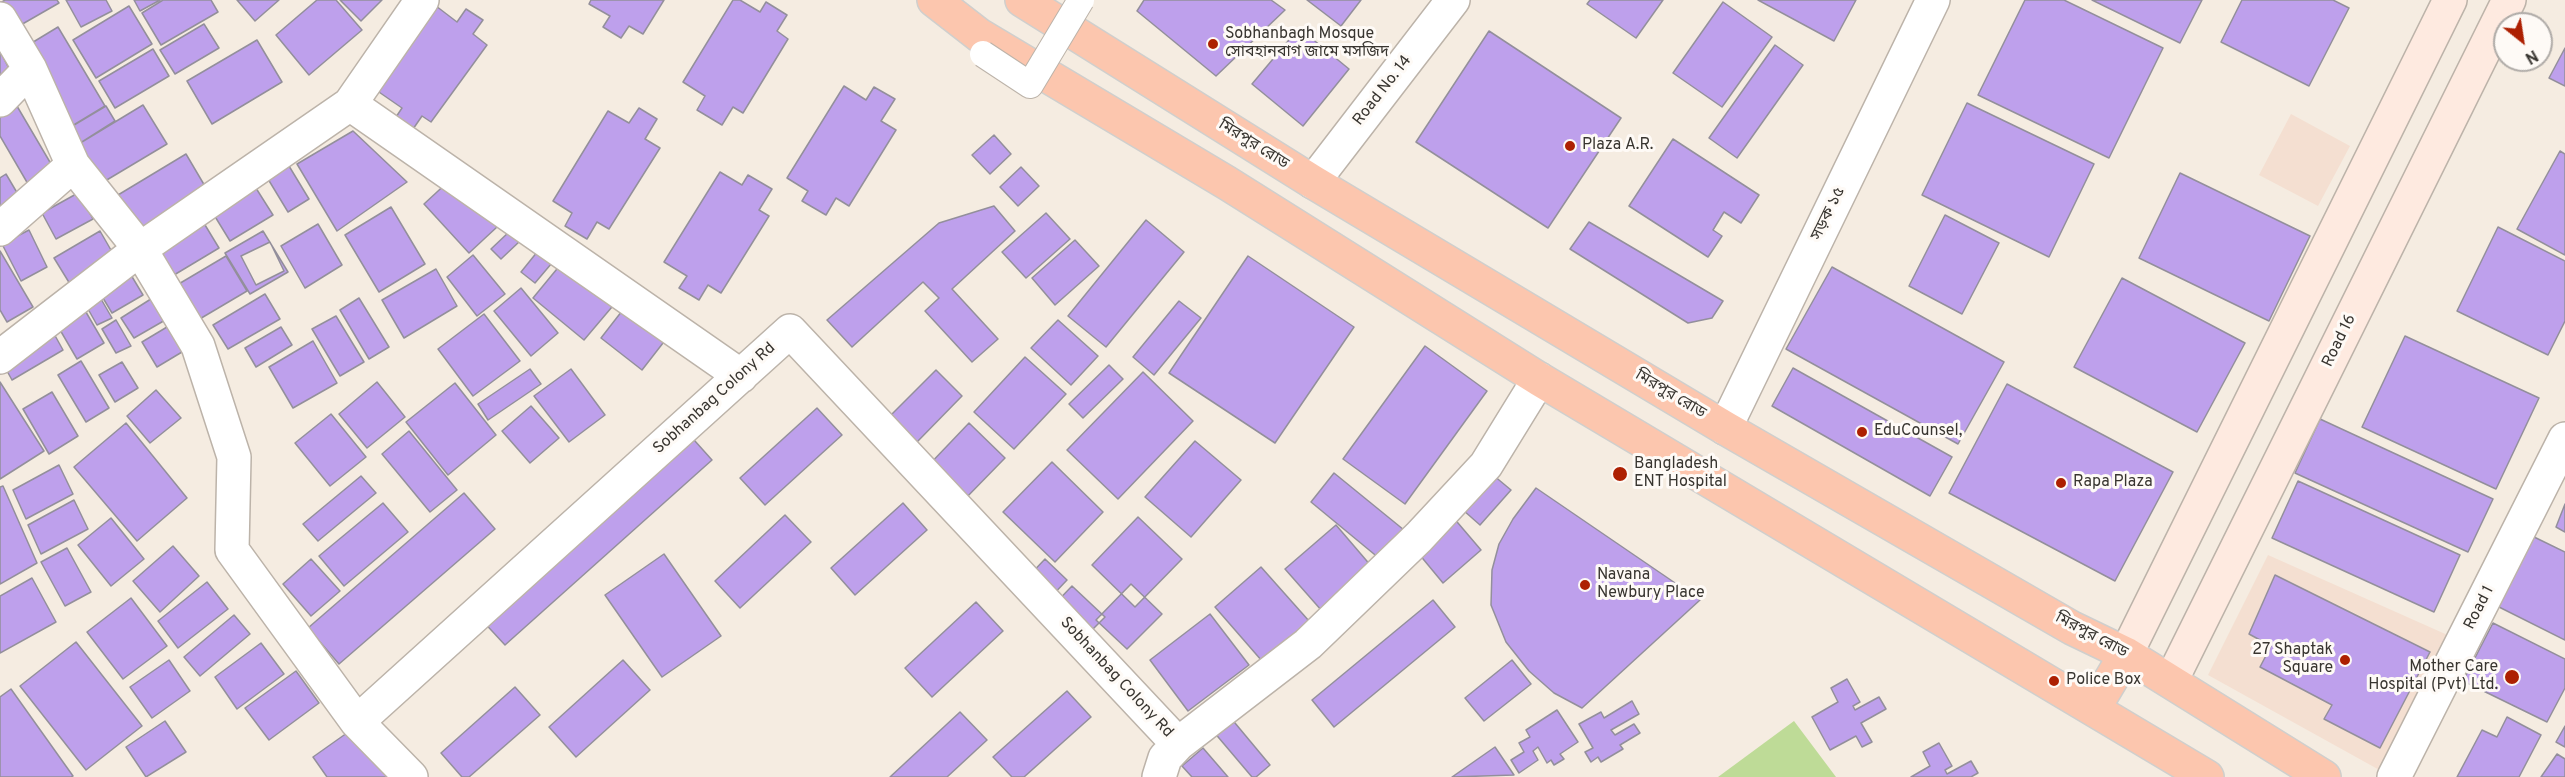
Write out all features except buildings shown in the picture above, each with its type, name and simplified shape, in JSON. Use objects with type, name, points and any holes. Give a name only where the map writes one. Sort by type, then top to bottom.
[{"type":"highway","points":[[934,0],[979,35],[1227,183],[1539,378],[2207,777]]},
{"type":"highway","name":"মিরপুর রোড","points":[[1022,0],[1313,182],[1725,428],[2072,628],[2126,654],[2324,777]]},
{"type":"highway","points":[[1227,183],[1252,144]]},
{"type":"highway","points":[[2094,708],[2126,654]]},
{"type":"main road","points":[[2126,654],[2450,0]]},
{"type":"main road","name":"Road 16","points":[[2171,681],[2509,0]]},
{"type":"main road","points":[[2420,61],[2469,81]]},
{"type":"street","points":[[0,357],[140,249],[350,104],[422,0]]},
{"type":"street","points":[[983,54],[1030,85],[1081,0]]},
{"type":"street","name":"Road No. 14","points":[[1313,182],[1453,0]]},
{"type":"street","name":"সড়ক ১৫","points":[[1725,428],[1934,0]]},
{"type":"street","points":[[0,19],[30,69],[73,165],[140,249],[198,346],[234,457],[232,550],[357,722],[411,777]]},
{"type":"street","points":[[0,100],[30,69]]},
{"type":"street","points":[[350,104],[741,376]]},
{"type":"street","points":[[0,229],[73,165]]},
{"type":"street","name":"Sobhanbag Colony Rd","points":[[357,722],[790,331],[1178,744]]},
{"type":"street","points":[[1160,777],[1165,758],[1178,744],[1308,644],[1419,537],[1486,465],[1539,378]]},
{"type":"street","name":"Road 1","points":[[2394,777],[2565,439]]},
{"type":"shaded area","points":[[2291,114],[2350,146],[2318,206],[2259,175]]},
{"type":"shaded area","points":[[2268,555],[2452,637],[2383,772],[2208,675]]},
{"type":"green space","points":[[1794,721],[1836,777],[1718,777]]},
{"type":"place","name":"Sobhanbagh Mosque সোবহানবাগ জামে মসজিদ","points":[[1213,44]]},
{"type":"place","name":"Plaza A.R.","points":[[1570,146]]},
{"type":"place","name":"EduCounsel,","points":[[1862,432]]},
{"type":"place","name":"Bangladesh ENT Hospital","points":[[1620,474]]},
{"type":"place","name":"Rapa Plaza","points":[[2061,483]]},
{"type":"place","name":"Navana Newbury Place","points":[[1585,585]]},
{"type":"place","name":"27 Shaptak Square","points":[[2345,660]]},
{"type":"place","name":"Mother Care Hospital (Pvt) Ltd.","points":[[2512,677]]},
{"type":"place","name":"Police Box","points":[[2054,681]]}]
